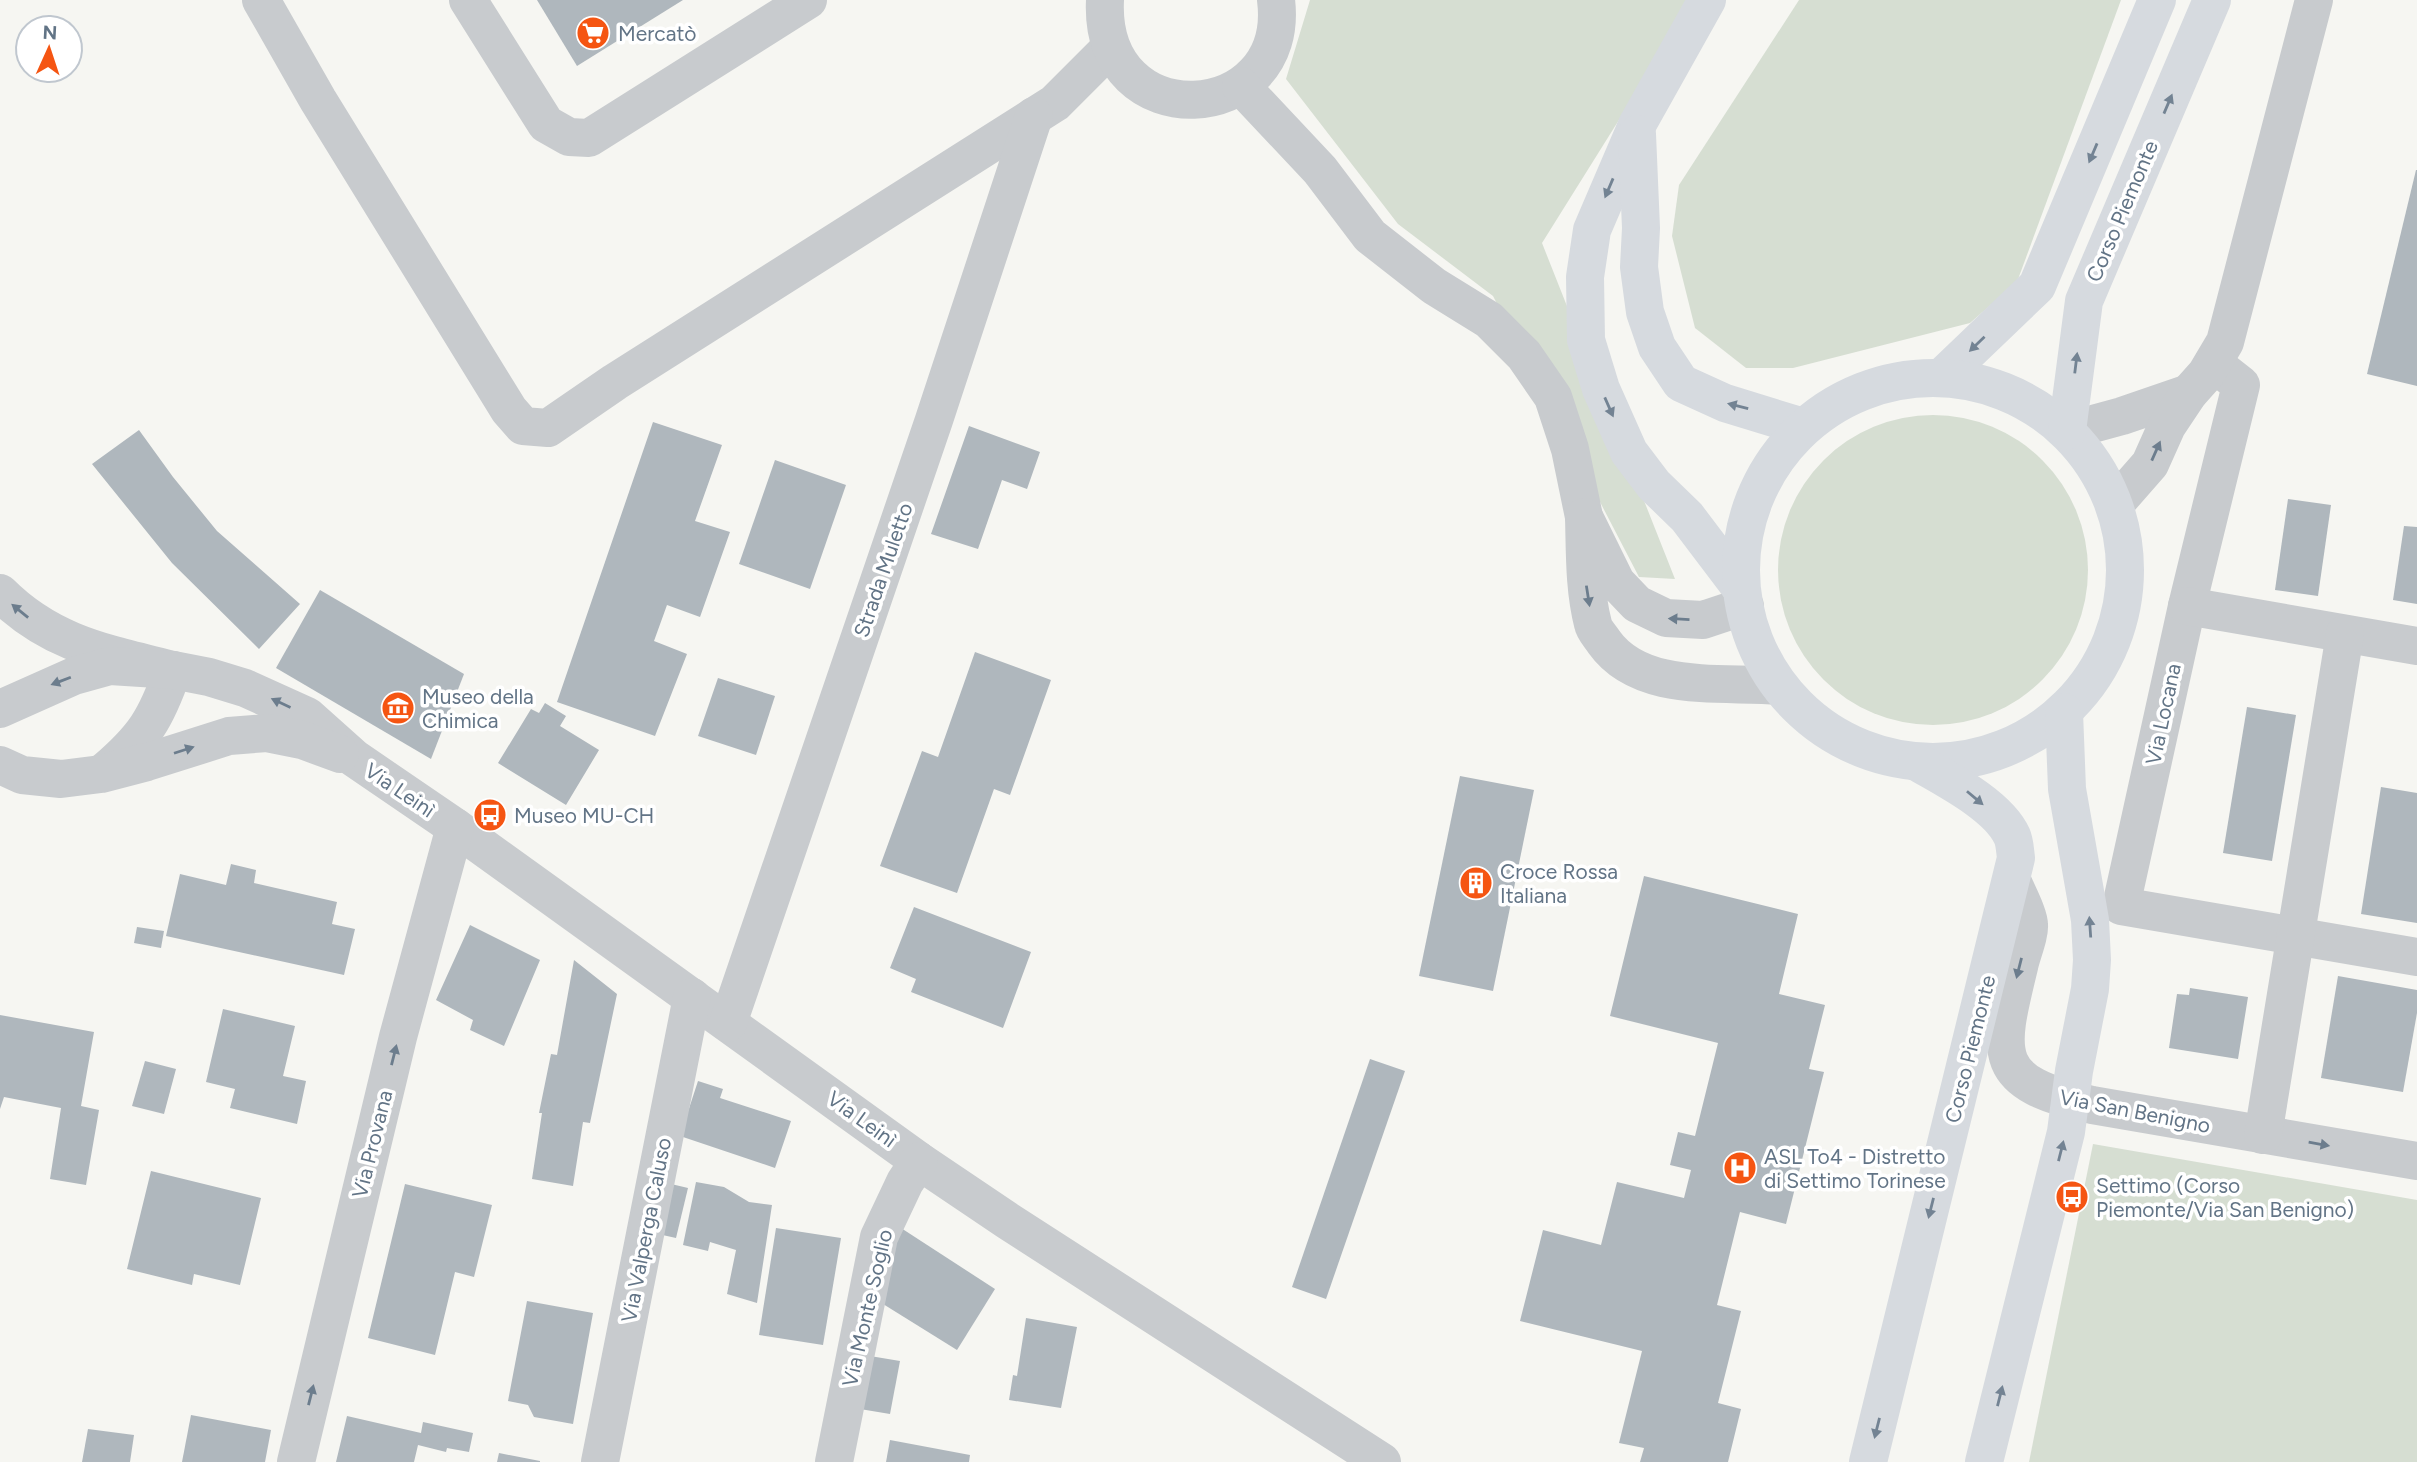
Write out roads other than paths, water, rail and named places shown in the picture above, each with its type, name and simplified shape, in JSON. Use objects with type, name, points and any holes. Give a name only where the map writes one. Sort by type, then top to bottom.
[{"type":"main road","points":[[1707,0],[1637,125],[1592,230],[1585,278],[1586,340],[1601,389],[1629,452],[1654,485],[1687,517],[1742,596]]},
{"type":"main road","points":[[1942,377],[2037,286],[2157,0]]},
{"type":"main road","name":"Corso Piemonte","points":[[2067,430],[2084,301],[2212,0]]},
{"type":"main road","points":[[1637,125],[1641,228],[1639,267],[1645,312],[1657,347],[1681,383],[1726,403],[1803,427]]},
{"type":"main road","points":[[1942,377],[1987,385],[2030,403],[2067,430],[2088,454],[2115,504],[2126,559],[2121,615],[2100,667],[2064,712],[2020,741],[1970,759],[1917,762],[1865,750],[1817,724],[1779,686],[1752,639],[1742,596],[1744,528],[1766,473],[1803,427],[1844,398],[1892,381],[1942,377]]},
{"type":"main road","points":[[1984,1462],[2066,1132],[2090,989],[2090,920],[2067,789],[2064,712]]},
{"type":"main road","name":"Corso Piemonte","points":[[1868,1462],[2016,858],[2013,838],[2003,822],[1966,790],[1917,762]]},
{"type":"street","points":[[261,0],[324,109],[509,410],[523,426],[548,428],[615,382],[1045,109],[1110,48]]},
{"type":"street","points":[[468,0],[546,124],[569,137],[589,138],[808,0]]},
{"type":"street","points":[[1105,0],[1104,23],[1110,48],[1122,68],[1138,83],[1162,96],[1189,101],[1216,97],[1241,86],[1261,67],[1273,44],[1278,17],[1276,0]]},
{"type":"street","points":[[2115,504],[2150,464],[2167,426],[2225,342],[2314,0]]},
{"type":"street","points":[[1045,109],[1138,83]]},
{"type":"street","points":[[1241,86],[1320,170],[1370,236],[1434,286],[1489,320],[1524,355],[1553,397],[1570,449],[1584,517],[1586,581],[1593,627],[1614,656],[1653,677],[1712,684],[1779,686]]},
{"type":"street","name":"Strada Muletto","points":[[728,1024],[934,420],[1045,109]]},
{"type":"street","name":"Via Locana","points":[[2213,363],[2241,385],[2187,606],[2121,906],[2417,957]]},
{"type":"street","points":[[2067,430],[2122,416],[2189,393]]},
{"type":"street","points":[[1584,517],[1616,582],[1637,604],[1666,618],[1703,620],[1742,596]]},
{"type":"street","points":[[0,593],[26,617],[48,631],[85,648],[209,677],[279,701],[307,716],[354,758]]},
{"type":"street","points":[[2187,606],[2417,646]]},
{"type":"street","points":[[2263,1135],[2345,634]]},
{"type":"street","points":[[0,709],[74,676],[110,666],[173,670]]},
{"type":"street","points":[[101,774],[146,731],[162,702],[173,670]]},
{"type":"street","points":[[0,765],[22,775],[61,779],[101,774],[229,736],[267,733],[302,740],[354,758]]},
{"type":"street","name":"Via Leinì","points":[[354,758],[1008,1222],[1382,1462]]},
{"type":"street","name":"Via Provana","points":[[296,1462],[398,1037],[454,827]]},
{"type":"street","name":"Via San Benigno","points":[[2012,880],[2029,925],[2004,1027],[2006,1055],[2017,1075],[2042,1092],[2070,1100],[2417,1161]]},
{"type":"street","name":"Via Valperga Caluso","points":[[600,1462],[692,998]]},
{"type":"street","name":"Via Monte Soglio","points":[[834,1462],[879,1237],[905,1182],[919,1161]]},
{"type":"place","name":"Mercatò","points":[[593,33]]},
{"type":"place","name":"Museo della Chimica","points":[[398,708]]},
{"type":"place","name":"Museo MU-CH","points":[[490,815]]},
{"type":"place","name":"Croce Rossa Italiana","points":[[1476,883]]},
{"type":"place","name":"ASL To4 - Distretto di Settimo Torinese","points":[[1740,1168]]},
{"type":"place","name":"Settimo (Corso Piemonte/Via San Benigno)","points":[[2072,1197]]}]
